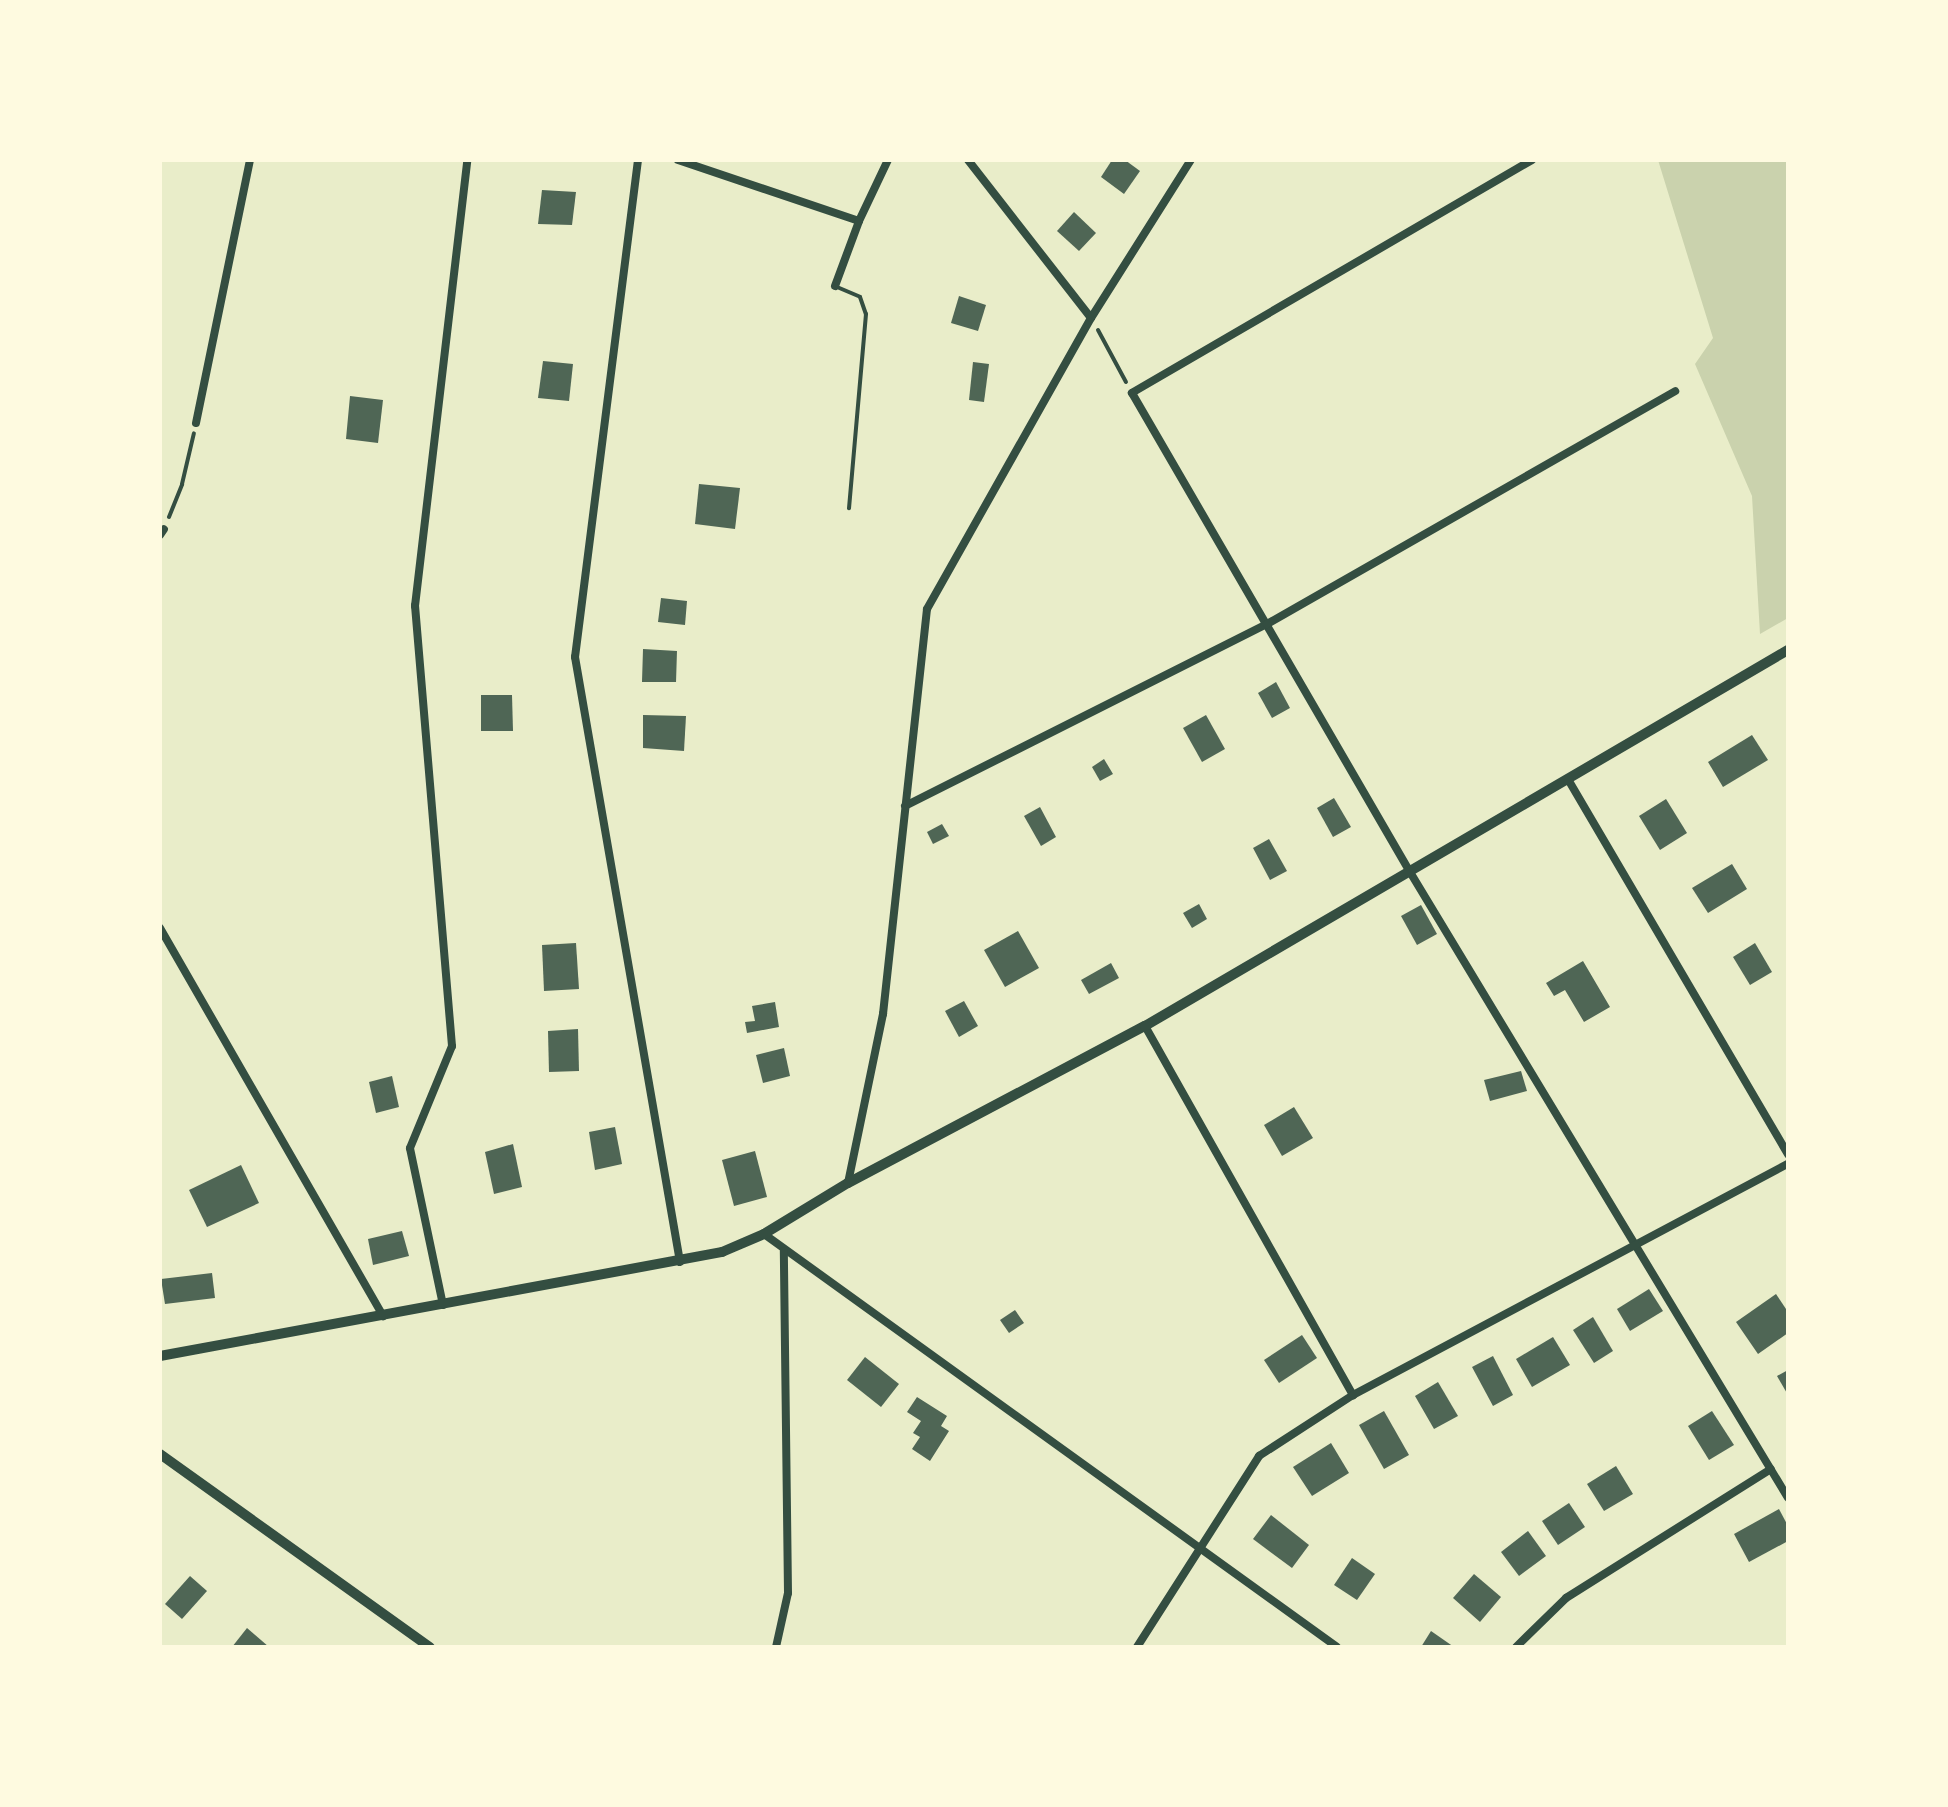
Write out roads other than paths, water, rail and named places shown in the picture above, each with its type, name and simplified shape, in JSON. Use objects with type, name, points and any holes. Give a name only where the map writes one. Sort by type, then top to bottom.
[{"type":"street","points":[[196,423],[250,160]]},
{"type":"street","points":[[443,1305],[410,1148],[452,1046],[415,606],[467,160]]},
{"type":"street","points":[[638,160],[575,657],[680,1263]]},
{"type":"street","points":[[678,160],[859,221]]},
{"type":"street","points":[[835,286],[859,221],[888,160]]},
{"type":"street","points":[[968,160],[1091,318]]},
{"type":"street","points":[[848,1183],[883,1014],[927,609],[1091,318],[1191,160]]},
{"type":"street","points":[[1532,160],[1132,393],[1410,872],[1788,1498]]},
{"type":"street","points":[[905,806],[1267,624],[1675,391]]},
{"type":"street","points":[[160,1356],[680,1263],[722,1252],[764,1234],[848,1183],[1145,1026],[1569,781],[1788,650]]},
{"type":"street","points":[[1569,781],[1788,1154]]},
{"type":"street","points":[[160,928],[383,1316]]},
{"type":"street","points":[[1145,1026],[1353,1395]]},
{"type":"street","points":[[1137,1647],[1259,1456],[1353,1395],[1788,1164]]},
{"type":"street","points":[[764,1234],[1337,1647]]},
{"type":"street","points":[[776,1647],[788,1593],[784,1251]]},
{"type":"street","points":[[160,1454],[430,1647]]},
{"type":"street","points":[[1516,1647],[1566,1598],[1771,1469]]},
{"type":"lane","points":[[835,286],[860,297],[866,314],[849,508]]}]
